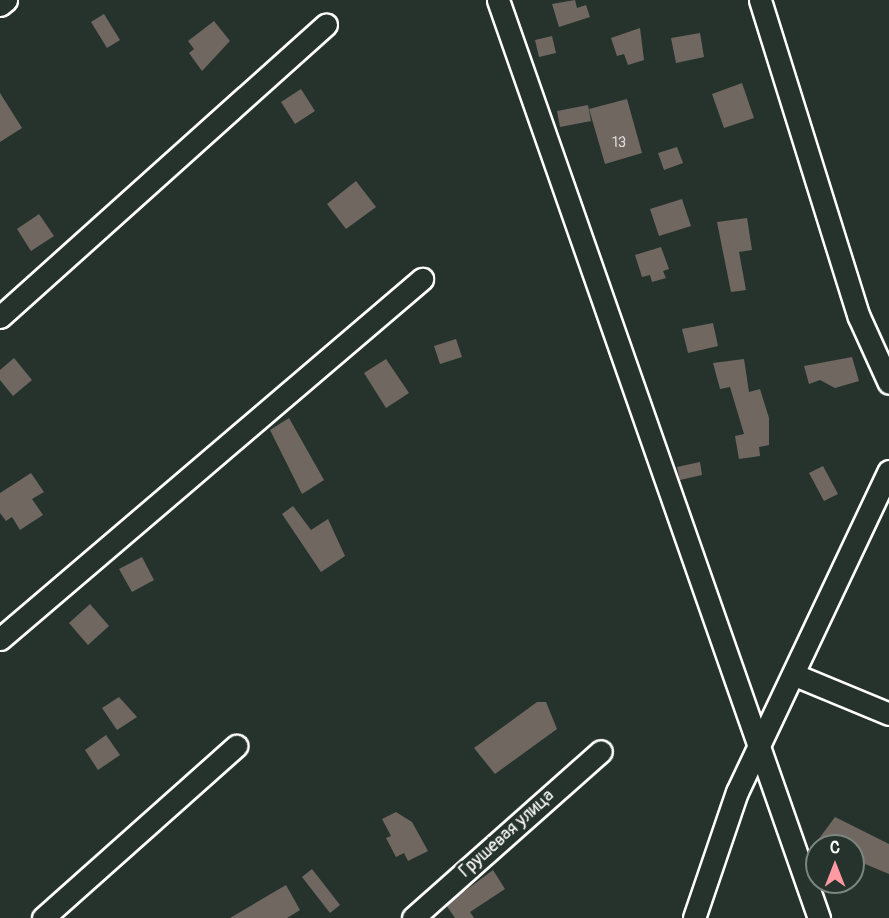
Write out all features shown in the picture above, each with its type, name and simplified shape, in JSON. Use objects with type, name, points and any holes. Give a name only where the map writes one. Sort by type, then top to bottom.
[{"type":"street","points":[[0,5],[6,0]]},
{"type":"street","points":[[498,0],[819,918]]},
{"type":"street","points":[[760,0],[859,317],[889,383]]},
{"type":"street","points":[[0,317],[326,24]]},
{"type":"street","points":[[0,639],[422,279]]},
{"type":"street","points":[[694,918],[737,792],[760,750],[889,471]]},
{"type":"street","points":[[795,675],[889,714]]},
{"type":"street","points":[[43,918],[236,746]]},
{"type":"street","name":"Грушевая улица","points":[[413,918],[601,751]]},
{"type":"building","points":[[575,0],[577,8],[586,5],[590,17],[559,27],[552,4]]},
{"type":"building","points":[[104,14],[120,40],[107,48],[91,22]]},
{"type":"building","points":[[214,21],[230,41],[202,71],[189,53],[194,49],[188,41]]},
{"type":"building","points":[[640,28],[644,60],[628,65],[624,54],[617,56],[611,38]]},
{"type":"building","points":[[700,33],[704,57],[676,63],[671,38]]},
{"type":"building","points":[[552,36],[556,53],[539,57],[535,40]]},
{"type":"building","points":[[742,83],[754,118],[724,128],[712,94]]},
{"type":"building","points":[[301,89],[315,111],[295,124],[281,102]]},
{"type":"building","points":[[0,93],[22,128],[0,142]]},
{"type":"building","points":[[627,99],[642,153],[605,164],[589,109]]},
{"type":"building","points":[[588,105],[591,121],[560,127],[557,111]]},
{"type":"building","points":[[677,147],[683,163],[664,170],[658,153]]},
{"type":"building","points":[[356,181],[376,207],[346,229],[327,204]]},
{"type":"building","points":[[682,199],[691,226],[659,236],[650,209]]},
{"type":"building","points":[[39,214],[54,236],[31,251],[17,229]]},
{"type":"building","points":[[747,218],[752,250],[739,252],[746,290],[731,292],[717,222]]},
{"type":"building","points":[[661,247],[669,269],[663,271],[666,278],[652,282],[650,275],[642,277],[635,255]]},
{"type":"building","points":[[713,323],[718,346],[688,353],[682,329]]},
{"type":"building","points":[[456,339],[462,357],[440,364],[434,346]]},
{"type":"building","points":[[852,357],[859,381],[835,388],[820,380],[809,384],[804,366]]},
{"type":"building","points":[[14,358],[32,380],[13,396],[0,380],[0,370]]},
{"type":"building","points":[[386,359],[409,393],[386,408],[364,373]]},
{"type":"building","points":[[744,359],[749,392],[760,389],[769,418],[769,445],[759,447],[760,456],[739,459],[735,436],[744,434],[730,387],[720,389],[713,363]]},
{"type":"building","points":[[289,418],[324,480],[302,494],[270,430]]},
{"type":"building","points":[[700,462],[702,475],[680,480],[677,467]]},
{"type":"building","points":[[823,466],[838,494],[824,501],[809,473]]},
{"type":"building","points":[[31,473],[44,492],[32,499],[43,515],[20,530],[12,517],[6,521],[0,513],[0,493]]},
{"type":"building","points":[[293,506],[311,530],[328,519],[345,556],[321,572],[282,514]]},
{"type":"building","points":[[142,557],[154,580],[132,592],[119,569]]},
{"type":"building","points":[[90,604],[109,626],[88,645],[69,623]]},
{"type":"building","points":[[119,697],[137,717],[117,730],[102,708]]},
{"type":"building","points":[[537,702],[546,702],[557,729],[495,774],[474,748]]},
{"type":"building","points":[[106,735],[120,755],[98,770],[85,750]]},
{"type":"building","points":[[396,812],[412,822],[428,851],[408,861],[404,853],[396,857],[386,838],[391,836],[382,819]]},
{"type":"building","points":[[835,817],[889,844],[889,874],[865,864],[865,834],[822,834]]},
{"type":"building","points":[[312,869],[340,905],[330,913],[302,877]]},
{"type":"building","points":[[493,870],[505,889],[470,912],[474,918],[455,918],[446,905]]},
{"type":"building","points":[[286,885],[300,910],[287,918],[230,918]]}]
